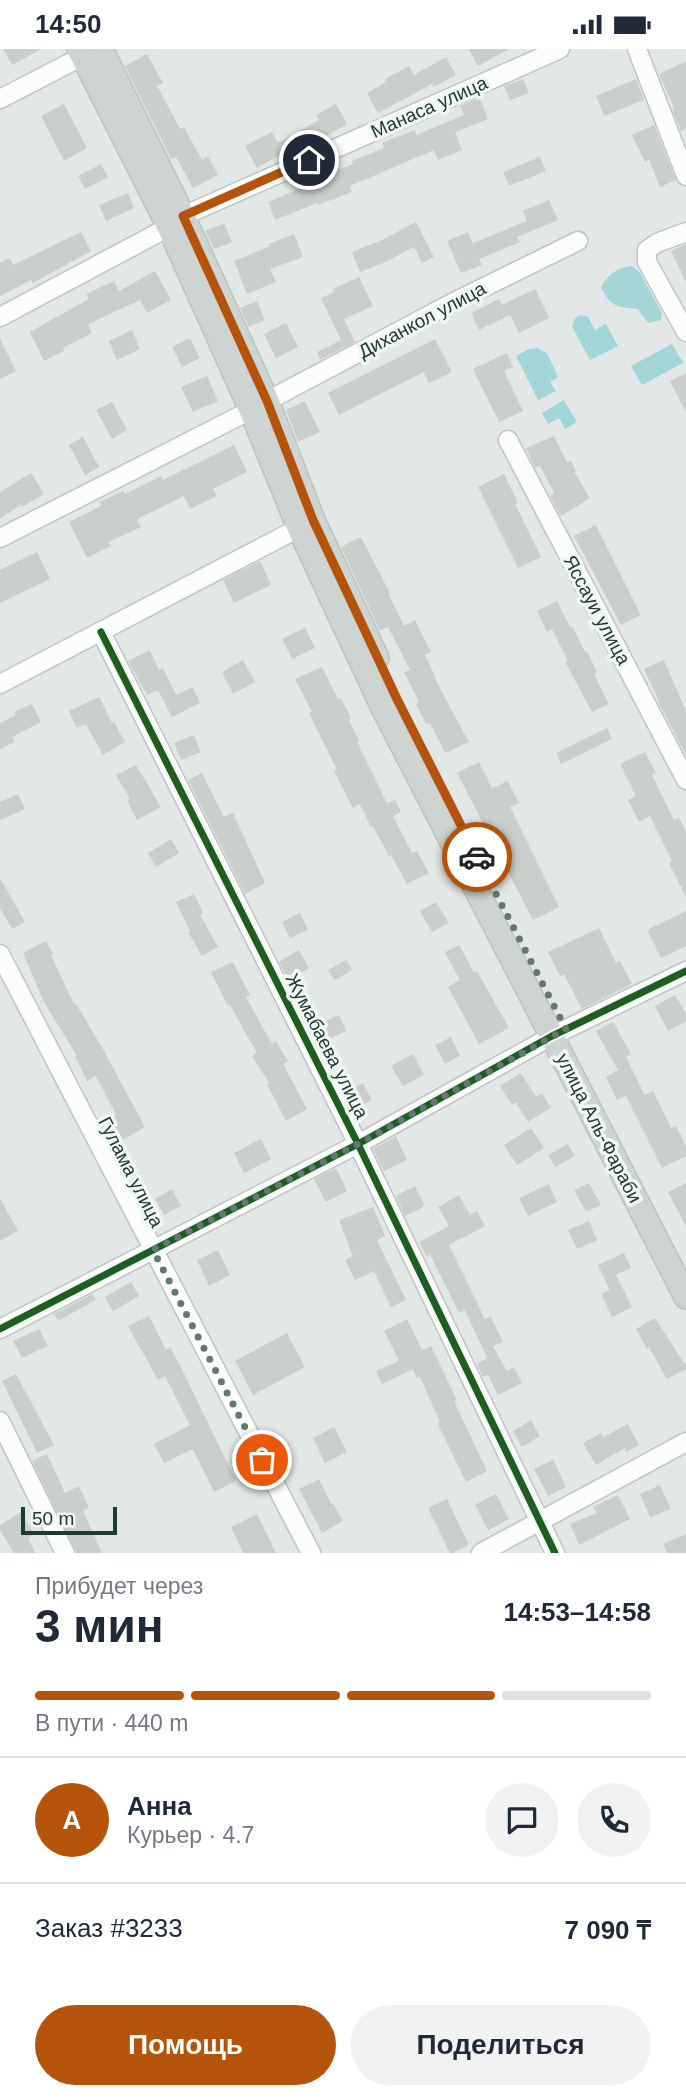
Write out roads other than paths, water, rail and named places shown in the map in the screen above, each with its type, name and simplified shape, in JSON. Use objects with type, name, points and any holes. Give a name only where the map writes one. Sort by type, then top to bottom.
[{"type":"main road","name":"улица Аль-Фараби","points":[[94,51],[176,221],[259,406],[397,699],[686,1297]]},
{"type":"main road","name":"улица Аль-Фараби","points":[[259,406],[299,528],[383,706],[686,1262]]},
{"type":"street","name":"Манаса улица","points":[[0,317],[176,221],[560,49]]},
{"type":"street","points":[[637,49],[686,176]]},
{"type":"street","points":[[0,99],[94,51]]},
{"type":"street","points":[[686,232],[657,243],[647,250],[647,262],[686,332]]},
{"type":"street","name":"Диханкол улица","points":[[0,538],[259,406],[454,302],[578,241]]},
{"type":"street","name":"Яссауи улица","points":[[508,440],[686,779]]},
{"type":"street","points":[[0,684],[299,528]]},
{"type":"street","name":"Жумабаева улица","points":[[100,632],[358,1144],[555,1553]]},
{"type":"street","name":"Гулама улица","points":[[0,954],[311,1553]]},
{"type":"street","points":[[0,1329],[358,1144],[559,1033],[686,971]]},
{"type":"street","points":[[0,1421],[65,1553]]},
{"type":"street","points":[[481,1553],[686,1442]]},
{"type":"water","points":[[632,266],[639,271],[662,313],[661,320],[648,323],[638,309],[615,305],[604,294],[601,287],[610,275]]},
{"type":"water","points":[[580,315],[588,317],[595,330],[606,324],[618,346],[590,360],[572,326],[575,318]]},
{"type":"water","points":[[672,344],[683,363],[642,385],[631,366]]},
{"type":"water","points":[[537,348],[547,353],[558,377],[550,382],[556,391],[538,400],[516,356]]},
{"type":"water","points":[[564,400],[577,422],[565,429],[559,418],[548,424],[542,413]]}]
